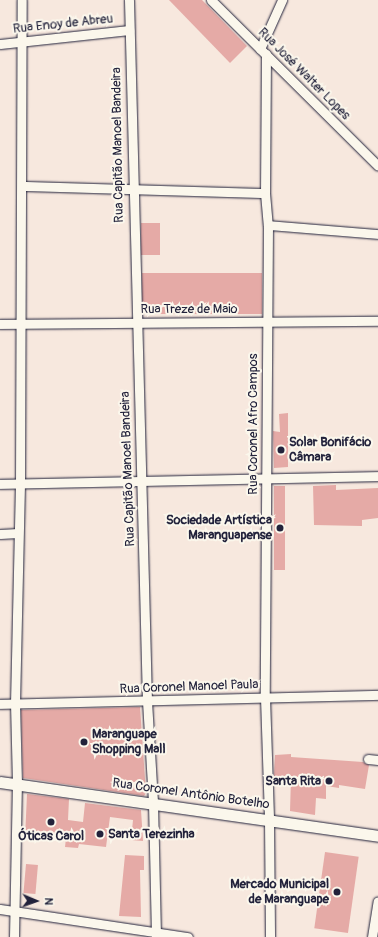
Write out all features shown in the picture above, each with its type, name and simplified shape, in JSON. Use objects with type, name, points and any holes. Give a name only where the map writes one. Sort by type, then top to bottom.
[{"type":"street","points":[[14,937],[17,784],[15,704],[20,483],[24,42],[22,0]]},
{"type":"street","name":"Rua Capitão Manoel Bandeira","points":[[129,0],[132,190],[142,479],[146,701],[153,803],[156,935]]},
{"type":"street","name":"Rua José Walter Lopes","points":[[211,0],[378,166]]},
{"type":"street","points":[[263,52],[282,0]]},
{"type":"street","name":"Rua Enoy de Abreu","points":[[0,44],[129,30]]},
{"type":"street","name":"Rua Coronel Afro Campos","points":[[263,52],[265,192],[268,225],[266,322],[265,697],[269,819],[270,937]]},
{"type":"street","points":[[22,186],[132,190],[265,192]]},
{"type":"street","points":[[268,225],[378,234]]},
{"type":"street","name":"Rua Treze de Maio","points":[[0,324],[137,321],[378,322]]},
{"type":"street","points":[[0,484],[142,479],[378,476]]},
{"type":"street","points":[[0,534],[18,534]]},
{"type":"street","name":"Rua Coronel Manoel Paula","points":[[0,704],[378,694]]},
{"type":"street","points":[[368,759],[378,760]]},
{"type":"street","name":"Rua Coronel Antônio Botelho","points":[[0,782],[269,819],[378,836]]},
{"type":"street","points":[[372,937],[378,901]]},
{"type":"street","points":[[0,909],[156,935],[188,937]]},
{"type":"building","points":[[169,0],[202,0],[247,46],[230,63]]},
{"type":"building","points":[[141,223],[160,223],[160,255],[141,255]]},
{"type":"building","points":[[142,273],[262,273],[262,314],[142,314]]},
{"type":"building","name":"Solar Bonifácio Câmara","points":[[288,413],[288,467],[274,468],[273,431],[280,432],[279,414]]},
{"type":"building","points":[[336,485],[336,490],[378,488],[378,518],[362,520],[362,526],[314,525],[313,486]]},
{"type":"building","name":"Sociedade Artística Maranguapense","points":[[274,486],[285,486],[285,570],[274,570]]},
{"type":"building","name":"Maranguape Shopping Mall","points":[[140,707],[146,793],[144,796],[23,778],[21,710]]},
{"type":"building","name":"Santa Rita","points":[[291,754],[291,757],[363,762],[369,765],[365,789],[339,785],[339,788],[326,786],[326,799],[316,798],[315,815],[290,811],[291,777],[274,776],[275,755]]},
{"type":"building","points":[[27,794],[69,799],[68,820],[83,822],[85,803],[141,810],[143,841],[131,840],[133,820],[110,817],[106,847],[79,844],[78,848],[65,847],[66,838],[25,838]]},
{"type":"building","name":"Mercado Municipal de Maranguape","points":[[325,852],[359,857],[348,933],[314,928]]},
{"type":"building","points":[[125,855],[144,856],[144,870],[140,870],[141,917],[119,916]]},
{"type":"building","points":[[26,864],[38,865],[35,894],[23,893]]},
{"type":"place","name":"Solar Bonifácio Câmara","points":[[281,450]]},
{"type":"place","name":"Sociedade Artística Maranguapense","points":[[280,528]]},
{"type":"place","name":"Maranguape Shopping Mall","points":[[84,742]]},
{"type":"place","name":"Santa Rita","points":[[329,781]]},
{"type":"place","name":"Óticas Carol","points":[[51,822]]},
{"type":"place","name":"Santa Terezinha","points":[[100,834]]},
{"type":"place","name":"Mercado Municipal de Maranguape","points":[[337,892]]}]
